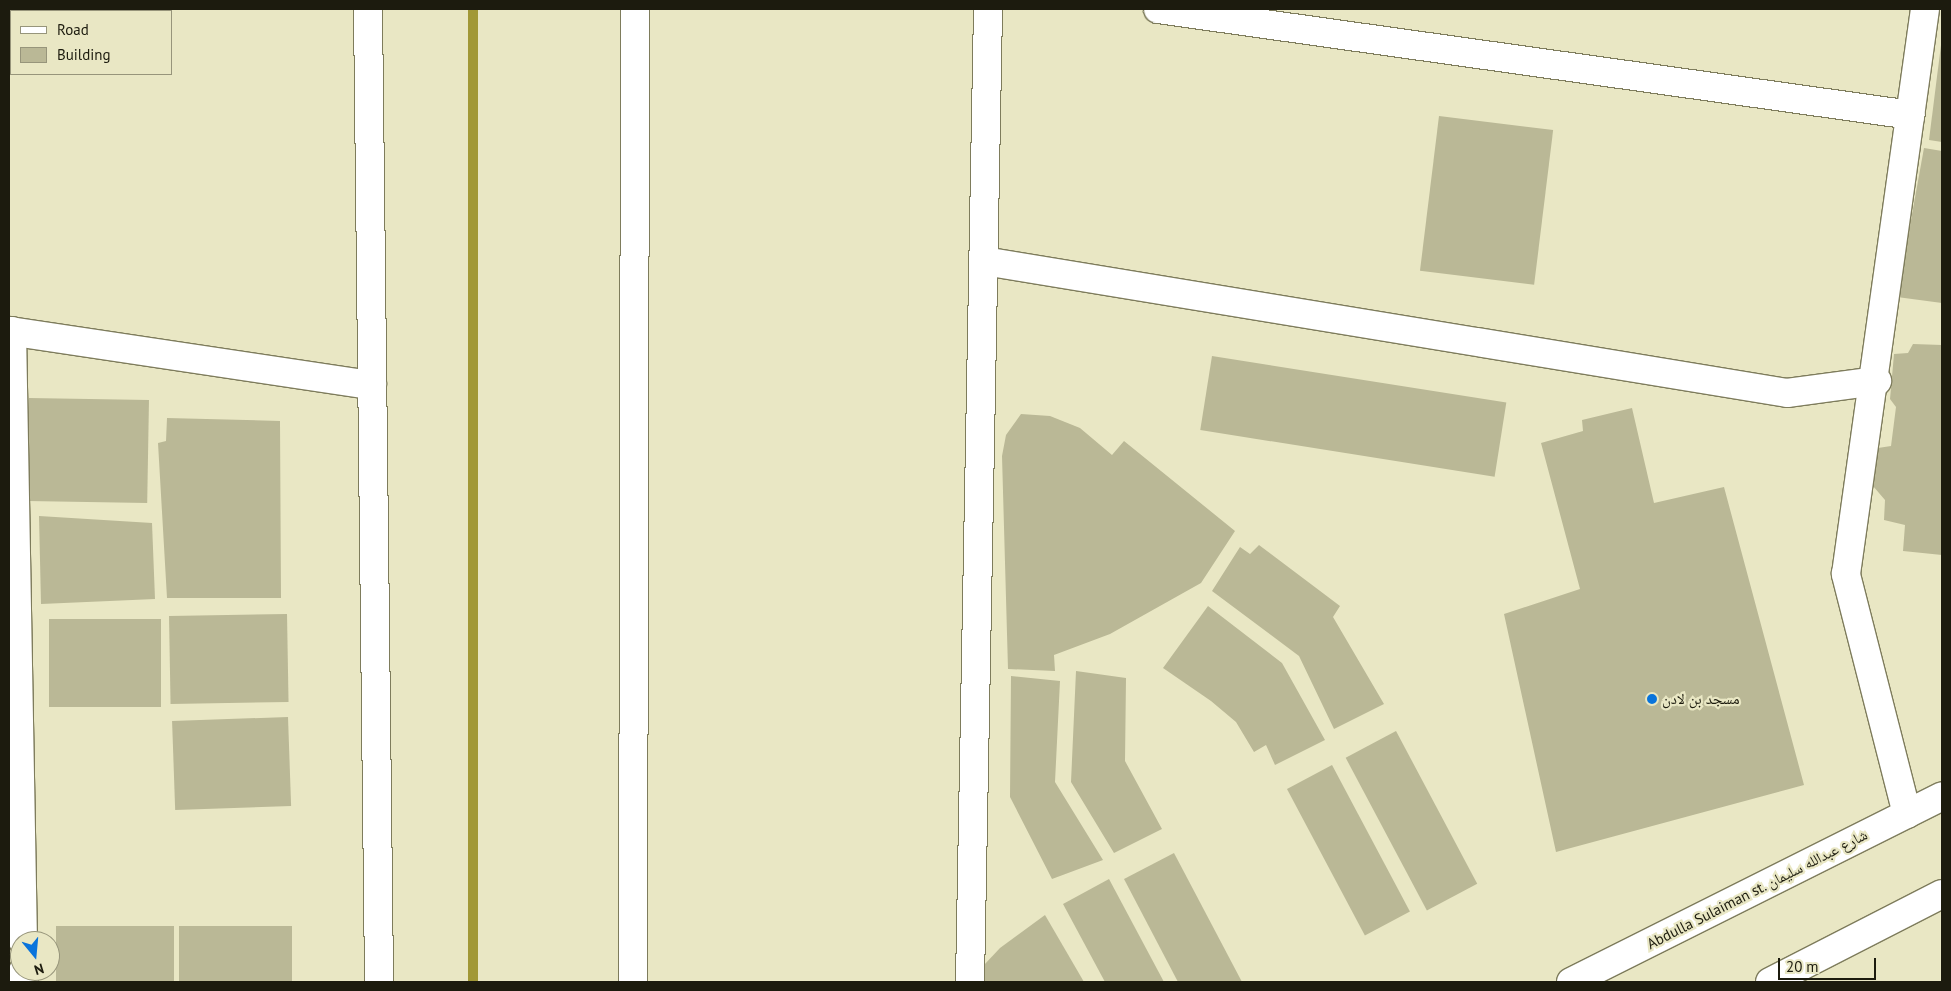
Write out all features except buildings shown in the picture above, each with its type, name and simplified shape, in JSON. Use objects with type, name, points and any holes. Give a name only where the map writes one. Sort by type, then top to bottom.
[{"type":"street","points":[[368,9],[378,982]]},
{"type":"street","points":[[634,982],[635,9]]},
{"type":"street","points":[[970,982],[988,9]]},
{"type":"street","points":[[1158,9],[1911,116]]},
{"type":"street","points":[[1907,814],[1846,574],[1875,381],[1925,9]]},
{"type":"street","points":[[984,261],[1787,393],[1875,381]]},
{"type":"street","points":[[23,931],[14,717],[10,331],[372,385]]},
{"type":"street","name":"Abdulla Sulaiman st. شارع عبدالله سليمان","points":[[1571,982],[1942,796]]},
{"type":"street","points":[[1770,982],[1942,894]]},
{"type":"waterway","points":[[473,9],[473,982]]},
{"type":"place","name":"مسجد بن لادن","points":[[1652,699]]}]
